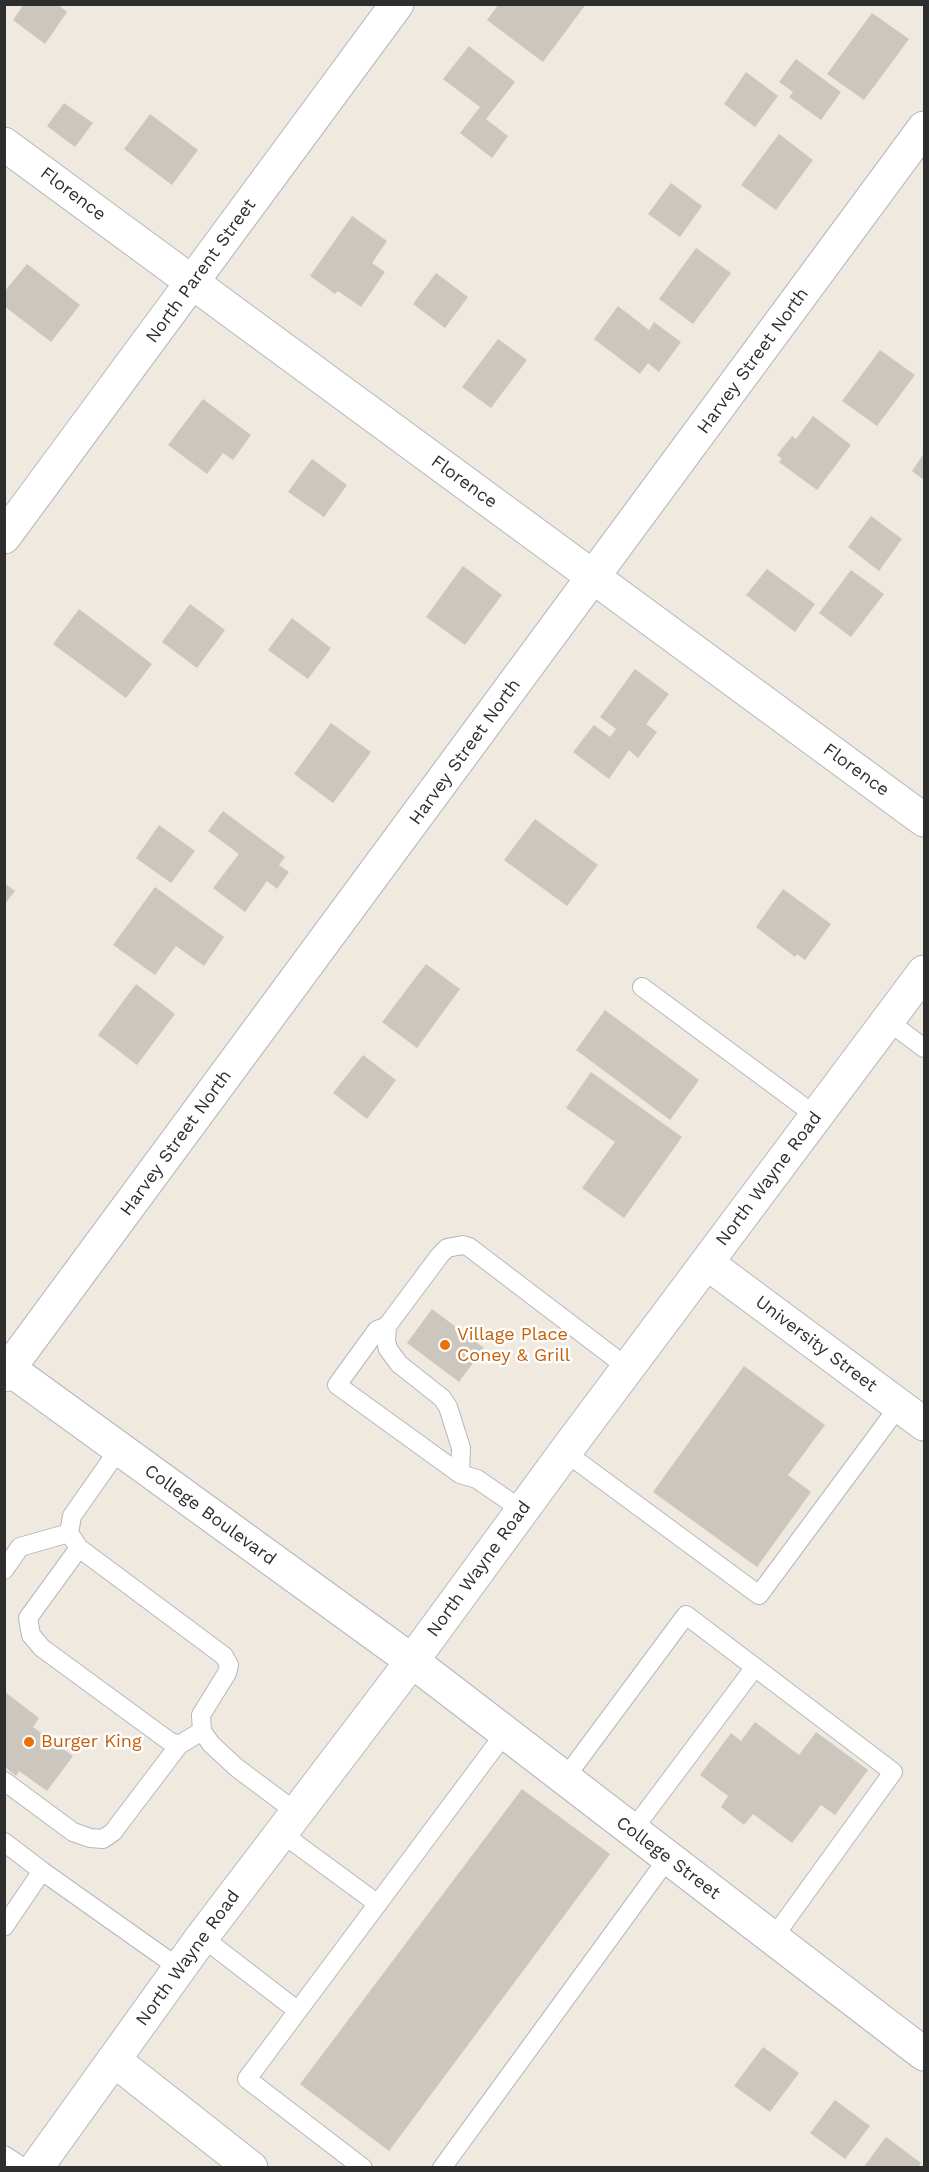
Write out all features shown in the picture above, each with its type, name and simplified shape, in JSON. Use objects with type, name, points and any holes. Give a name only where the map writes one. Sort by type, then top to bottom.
[{"type":"street","name":"North Parent Street","points":[[4,537],[397,4]]},
{"type":"street","name":"Harvey Street North","points":[[6,1370],[924,128]]},
{"type":"street","name":"Florence","points":[[4,144],[924,820]]},
{"type":"street","name":"North Wayne Road","points":[[36,2168],[202,1937],[412,1662],[565,1452],[924,972]]},
{"type":"street","name":"University Street","points":[[707,1263],[912,1415]]},
{"type":"street","name":"College Boulevard","points":[[6,1370],[119,1449],[412,1662]]},
{"type":"street","name":"College Street","points":[[412,1662],[924,2054]]},
{"type":"street","points":[[114,2060],[251,2168]]},
{"type":"lane","points":[[642,987],[816,1116]]},
{"type":"lane","points":[[888,1021],[924,1048]]},
{"type":"lane","points":[[522,1510],[477,1479],[460,1474],[337,1385],[377,1330],[387,1326],[440,1255],[447,1248],[457,1245],[469,1247],[628,1368]]},
{"type":"lane","points":[[387,1326],[386,1341],[399,1364],[442,1398],[448,1407],[461,1448],[460,1474]]},
{"type":"lane","points":[[565,1452],[759,1595],[912,1415]]},
{"type":"lane","points":[[119,1449],[72,1516],[69,1533],[79,1548],[224,1656],[230,1665],[201,1715],[202,1731],[211,1744],[288,1822],[378,1904]]},
{"type":"lane","points":[[4,1570],[20,1547],[69,1533]]},
{"type":"lane","points":[[79,1548],[28,1618],[31,1635],[42,1648],[169,1741],[179,1745]]},
{"type":"lane","points":[[565,1778],[686,1615],[892,1772],[773,1938]]},
{"type":"lane","points":[[632,1831],[755,1667]]},
{"type":"lane","points":[[4,1781],[73,1832],[90,1838],[103,1839],[113,1832],[179,1745],[202,1731]]},
{"type":"lane","points":[[363,2168],[247,2079],[505,1733]]},
{"type":"lane","points":[[4,1842],[179,1968]]},
{"type":"lane","points":[[442,2168],[668,1858]]},
{"type":"lane","points":[[4,1927],[42,1871]]},
{"type":"lane","points":[[202,1937],[298,2011]]},
{"type":"lane","points":[[4,2155],[24,2168]]},
{"type":"building","points":[[24,4],[57,4],[67,12],[45,44],[13,20]]},
{"type":"building","points":[[499,4],[526,6],[586,4],[543,62],[487,20]]},
{"type":"building","points":[[872,13],[909,39],[864,100],[827,74]]},
{"type":"building","points":[[469,46],[515,82],[486,119],[508,136],[492,158],[460,133],[480,107],[443,79]]},
{"type":"building","points":[[796,59],[841,92],[821,120],[789,97],[793,92],[779,82]]},
{"type":"building","points":[[746,72],[778,96],[755,127],[724,104]]},
{"type":"building","points":[[64,103],[93,123],[75,147],[47,126]]},
{"type":"building","points":[[150,114],[198,150],[172,185],[124,149]]},
{"type":"building","points":[[779,134],[813,160],[776,210],[741,185]]},
{"type":"building","points":[[671,183],[702,206],[680,237],[648,214]]},
{"type":"building","points":[[352,216],[387,241],[372,263],[385,272],[361,307],[338,291],[335,294],[310,276]]},
{"type":"building","points":[[696,248],[731,273],[693,324],[659,299]]},
{"type":"building","points":[[27,264],[80,305],[51,342],[4,306],[4,292]]},
{"type":"building","points":[[436,273],[468,297],[445,328],[413,304]]},
{"type":"building","points":[[618,306],[649,330],[654,322],[681,342],[659,372],[648,363],[640,374],[594,339]]},
{"type":"building","points":[[498,339],[527,360],[491,408],[462,387]]},
{"type":"building","points":[[880,350],[915,375],[877,426],[842,401]]},
{"type":"building","points":[[203,399],[251,435],[233,460],[223,453],[207,474],[168,445]]},
{"type":"building","points":[[813,416],[851,445],[817,490],[779,462],[782,459],[777,455],[792,436],[796,439]]},
{"type":"building","points":[[924,453],[924,480],[912,471]]},
{"type":"building","points":[[312,459],[347,485],[324,517],[288,492]]},
{"type":"building","points":[[871,516],[902,539],[879,571],[848,547]]},
{"type":"building","points":[[463,566],[502,595],[465,645],[426,617]]},
{"type":"building","points":[[767,569],[815,604],[795,632],[746,595]]},
{"type":"building","points":[[851,570],[884,594],[851,637],[819,613]]},
{"type":"building","points":[[190,604],[225,630],[197,668],[162,642]]},
{"type":"building","points":[[79,609],[152,664],[126,698],[53,644]]},
{"type":"building","points":[[292,618],[331,648],[308,679],[268,650]]},
{"type":"building","points":[[635,669],[669,694],[646,724],[657,732],[638,758],[629,750],[609,779],[573,752],[594,725],[610,737],[616,729],[600,717]]},
{"type":"building","points":[[331,723],[371,752],[333,803],[294,774]]},
{"type":"building","points":[[223,811],[285,857],[279,865],[289,872],[277,889],[267,881],[245,912],[213,888],[239,854],[208,831]]},
{"type":"building","points":[[535,819],[598,865],[567,906],[504,860]]},
{"type":"building","points":[[159,825],[195,851],[171,883],[136,858]]},
{"type":"building","points":[[4,883],[15,891],[4,905]]},
{"type":"building","points":[[155,887],[224,937],[204,966],[176,946],[155,975],[113,945]]},
{"type":"building","points":[[783,889],[831,924],[805,960],[797,954],[795,957],[756,927]]},
{"type":"building","points":[[426,964],[460,989],[417,1048],[382,1022]]},
{"type":"building","points":[[136,984],[175,1014],[137,1065],[98,1035]]},
{"type":"building","points":[[605,1010],[699,1080],[670,1120],[576,1050]]},
{"type":"building","points":[[363,1055],[396,1080],[367,1119],[333,1093]]},
{"type":"building","points":[[591,1072],[682,1137],[624,1218],[582,1188],[615,1142],[566,1108]]},
{"type":"building","name":"Village Place Coney & Grill","points":[[432,1309],[484,1348],[459,1382],[407,1343]]},
{"type":"building","points":[[744,1366],[825,1425],[788,1475],[811,1492],[757,1567],[653,1492]]},
{"type":"building","name":"Burger King","points":[[5,1692],[39,1718],[33,1727],[73,1756],[47,1791],[19,1771],[16,1776],[5,1767]]},
{"type":"building","points":[[755,1722],[799,1755],[816,1732],[868,1770],[835,1815],[821,1805],[792,1843],[753,1814],[744,1825],[721,1807],[728,1796],[700,1775],[731,1733],[741,1741]]},
{"type":"building","points":[[522,1789],[610,1854],[389,2151],[300,2084]]},
{"type":"building","points":[[763,2047],[799,2073],[770,2112],[734,2086]]},
{"type":"building","points":[[835,2100],[870,2126],[845,2159],[810,2133]]},
{"type":"building","points":[[886,2137],[921,2163],[918,2168],[863,2168]]},
{"type":"place","name":"Village Place Coney & Grill","points":[[445,1345]]},
{"type":"place","name":"Burger King","points":[[29,1742]]}]
